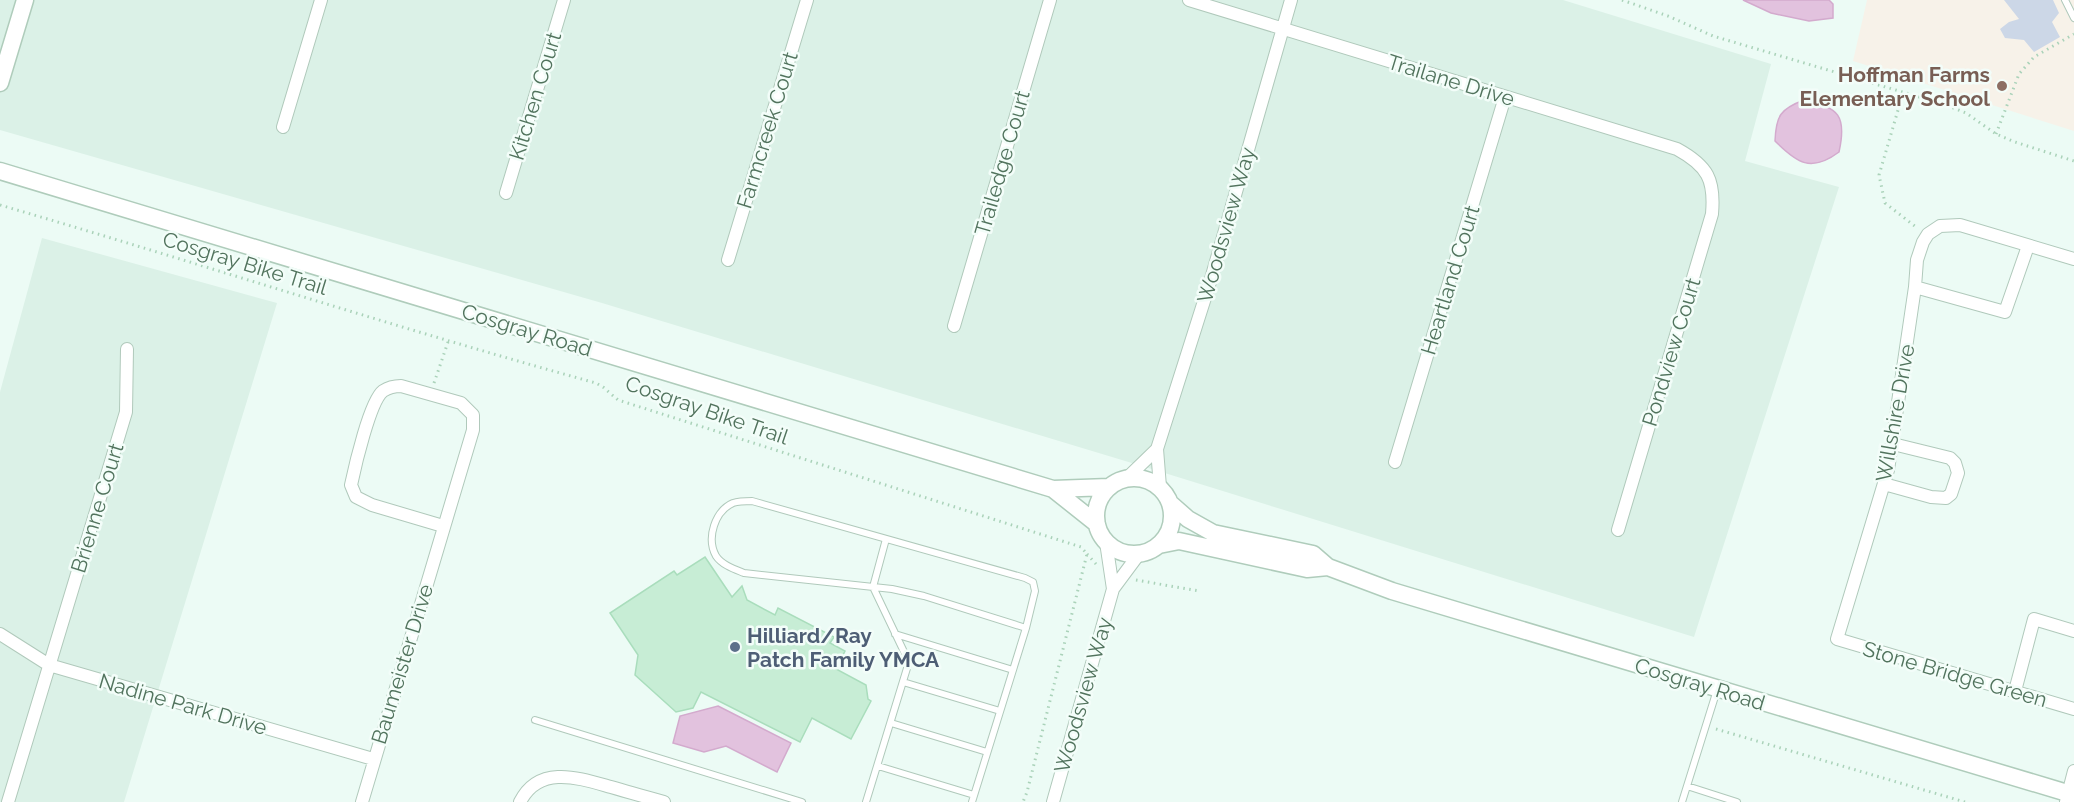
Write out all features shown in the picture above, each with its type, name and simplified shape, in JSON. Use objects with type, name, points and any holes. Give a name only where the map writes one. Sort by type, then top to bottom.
[{"type":"main road","points":[[0,83],[25,0]]},
{"type":"main road","name":"Cosgray Road","points":[[0,171],[1053,489],[1110,487]]},
{"type":"main road","points":[[1126,479],[1144,479],[1160,487],[1171,504],[1170,531],[1159,545],[1139,554],[1127,554],[1116,550],[1106,543],[1097,525],[1098,504],[1110,487],[1126,479]]},
{"type":"main road","name":"Cosgray Road","points":[[1053,489],[1097,525]]},
{"type":"main road","name":"Cosgray Road","points":[[1171,504],[1188,519],[1213,533],[1312,554],[1328,567],[1392,591],[2069,797]]},
{"type":"main road","name":"Cosgray Road","points":[[1159,545],[1179,541],[1307,569],[1328,567]]},
{"type":"street","points":[[283,127],[321,0]]},
{"type":"street","name":"Kitchen Court","points":[[506,193],[564,0]]},
{"type":"street","name":"Farmcreek Court","points":[[728,260],[807,0]]},
{"type":"street","name":"Trailedge Court","points":[[954,326],[1050,0]]},
{"type":"street","name":"Trailane Drive","points":[[1189,0],[1677,149],[1694,158],[1707,172]]},
{"type":"street","name":"Woodsview Way","points":[[1160,487],[1157,449],[1211,279],[1292,0]]},
{"type":"street","name":"Heartland Court","points":[[1395,462],[1505,97]]},
{"type":"street","name":"Pondview Court","points":[[1618,530],[1712,214],[1714,193],[1707,172]]},
{"type":"street","points":[[1928,234],[1940,226],[1960,225],[2074,259]]},
{"type":"street","name":"Willshire Drive","points":[[1837,639],[1884,484],[1893,444],[1917,260],[1928,234]]},
{"type":"street","points":[[1915,287],[2005,312],[2028,246]]},
{"type":"street","name":"Brienne Court","points":[[8,802],[126,412],[127,349]]},
{"type":"street","name":"Baumeister Drive","points":[[362,802],[473,430],[473,415],[461,403],[401,386],[391,387],[381,392],[373,407],[351,485],[356,497],[372,505],[443,526]]},
{"type":"street","points":[[1884,484],[1931,497],[1946,498],[1951,494],[1958,473],[1958,467],[1950,458],[1893,444]]},
{"type":"street","name":"Woodsview Way","points":[[1126,479],[1157,449]]},
{"type":"street","name":"Woodsview Way","points":[[1053,802],[1117,576],[1106,543]]},
{"type":"street","points":[[1117,576],[1139,554]]},
{"type":"street","points":[[2015,691],[2034,620],[2074,631]]},
{"type":"street","name":"Nadine Park Drive","points":[[0,634],[49,665],[373,759]]},
{"type":"street","name":"Stone Bridge Green","points":[[1837,639],[2074,709]]},
{"type":"street","points":[[2069,797],[2074,771]]},
{"type":"street","points":[[520,802],[537,783],[551,777],[574,776],[664,802]]},
{"type":"lane","points":[[2065,0],[2074,18]]},
{"type":"lane","points":[[878,766],[973,799],[1026,628],[1035,591],[1033,582],[752,501],[736,502],[728,506],[715,521],[712,539],[717,557],[734,569],[744,573],[892,589],[924,596],[1026,628]]},
{"type":"lane","points":[[866,802],[908,665],[873,587],[886,539]]},
{"type":"lane","points":[[895,634],[1013,669]]},
{"type":"lane","points":[[903,682],[1000,711]]},
{"type":"lane","points":[[1682,802],[1718,689]]},
{"type":"lane","points":[[535,720],[802,802]]},
{"type":"lane","points":[[891,723],[987,752]]},
{"type":"lane","points":[[1687,786],[1737,802]]},
{"type":"path","points":[[1622,0],[1668,16],[1713,36],[1966,113],[1996,134],[2074,161]]},
{"type":"path","points":[[1996,134],[2019,74],[2034,57],[2074,34]]},
{"type":"path","points":[[1903,93],[1879,175],[1881,188],[1885,203],[1901,217],[1928,234]]},
{"type":"path","name":"Cosgray Bike Trail","points":[[0,205],[147,248],[448,342],[596,383],[618,400],[1081,547],[1102,572],[1117,576]]},
{"type":"path","points":[[431,394],[448,342]]},
{"type":"path","points":[[1023,802],[1087,554]]},
{"type":"path","points":[[1117,576],[1199,591]]},
{"type":"path","points":[[1706,726],[1829,760],[1965,802]]},
{"type":"shaded area","points":[[0,0],[1563,0],[1771,64],[1745,161],[1839,187],[1694,637],[1155,470],[602,303],[0,130]]},
{"type":"shaded area","points":[[1743,0],[1829,0],[1833,4],[1833,18],[1809,21],[1771,13]]},
{"type":"shaded area","name":"Hoffman Farms Elementary School","points":[[1867,0],[2074,0],[2074,131],[1853,61]]},
{"type":"shaded area","points":[[2004,0],[2053,0],[2059,13],[2052,22],[2060,37],[2034,52],[2024,40],[2005,38],[2000,29],[2009,22],[2019,19]]},
{"type":"shaded area","points":[[1804,100],[1833,110],[1838,115],[1842,130],[1839,152],[1812,164],[1798,160],[1775,141],[1778,119],[1781,114],[1789,107]]},
{"type":"shaded area","points":[[42,238],[277,303],[124,802],[0,802],[0,392]]},
{"type":"shaded area","points":[[718,706],[791,743],[777,772],[726,746],[704,752],[673,743],[680,716]]},
{"type":"building","name":"Hilliard/Ray Patch Family YMCA","points":[[705,557],[732,597],[742,586],[747,600],[775,615],[778,608],[834,637],[830,643],[845,651],[836,669],[866,685],[868,699],[871,701],[851,739],[812,718],[800,742],[701,692],[693,708],[676,712],[635,675],[638,655],[610,613],[674,571],[677,575]]},
{"type":"place","name":"Hoffman Farms Elementary School","points":[[2002,86]]},
{"type":"place","name":"Hilliard/Ray Patch Family YMCA","points":[[735,647]]}]
